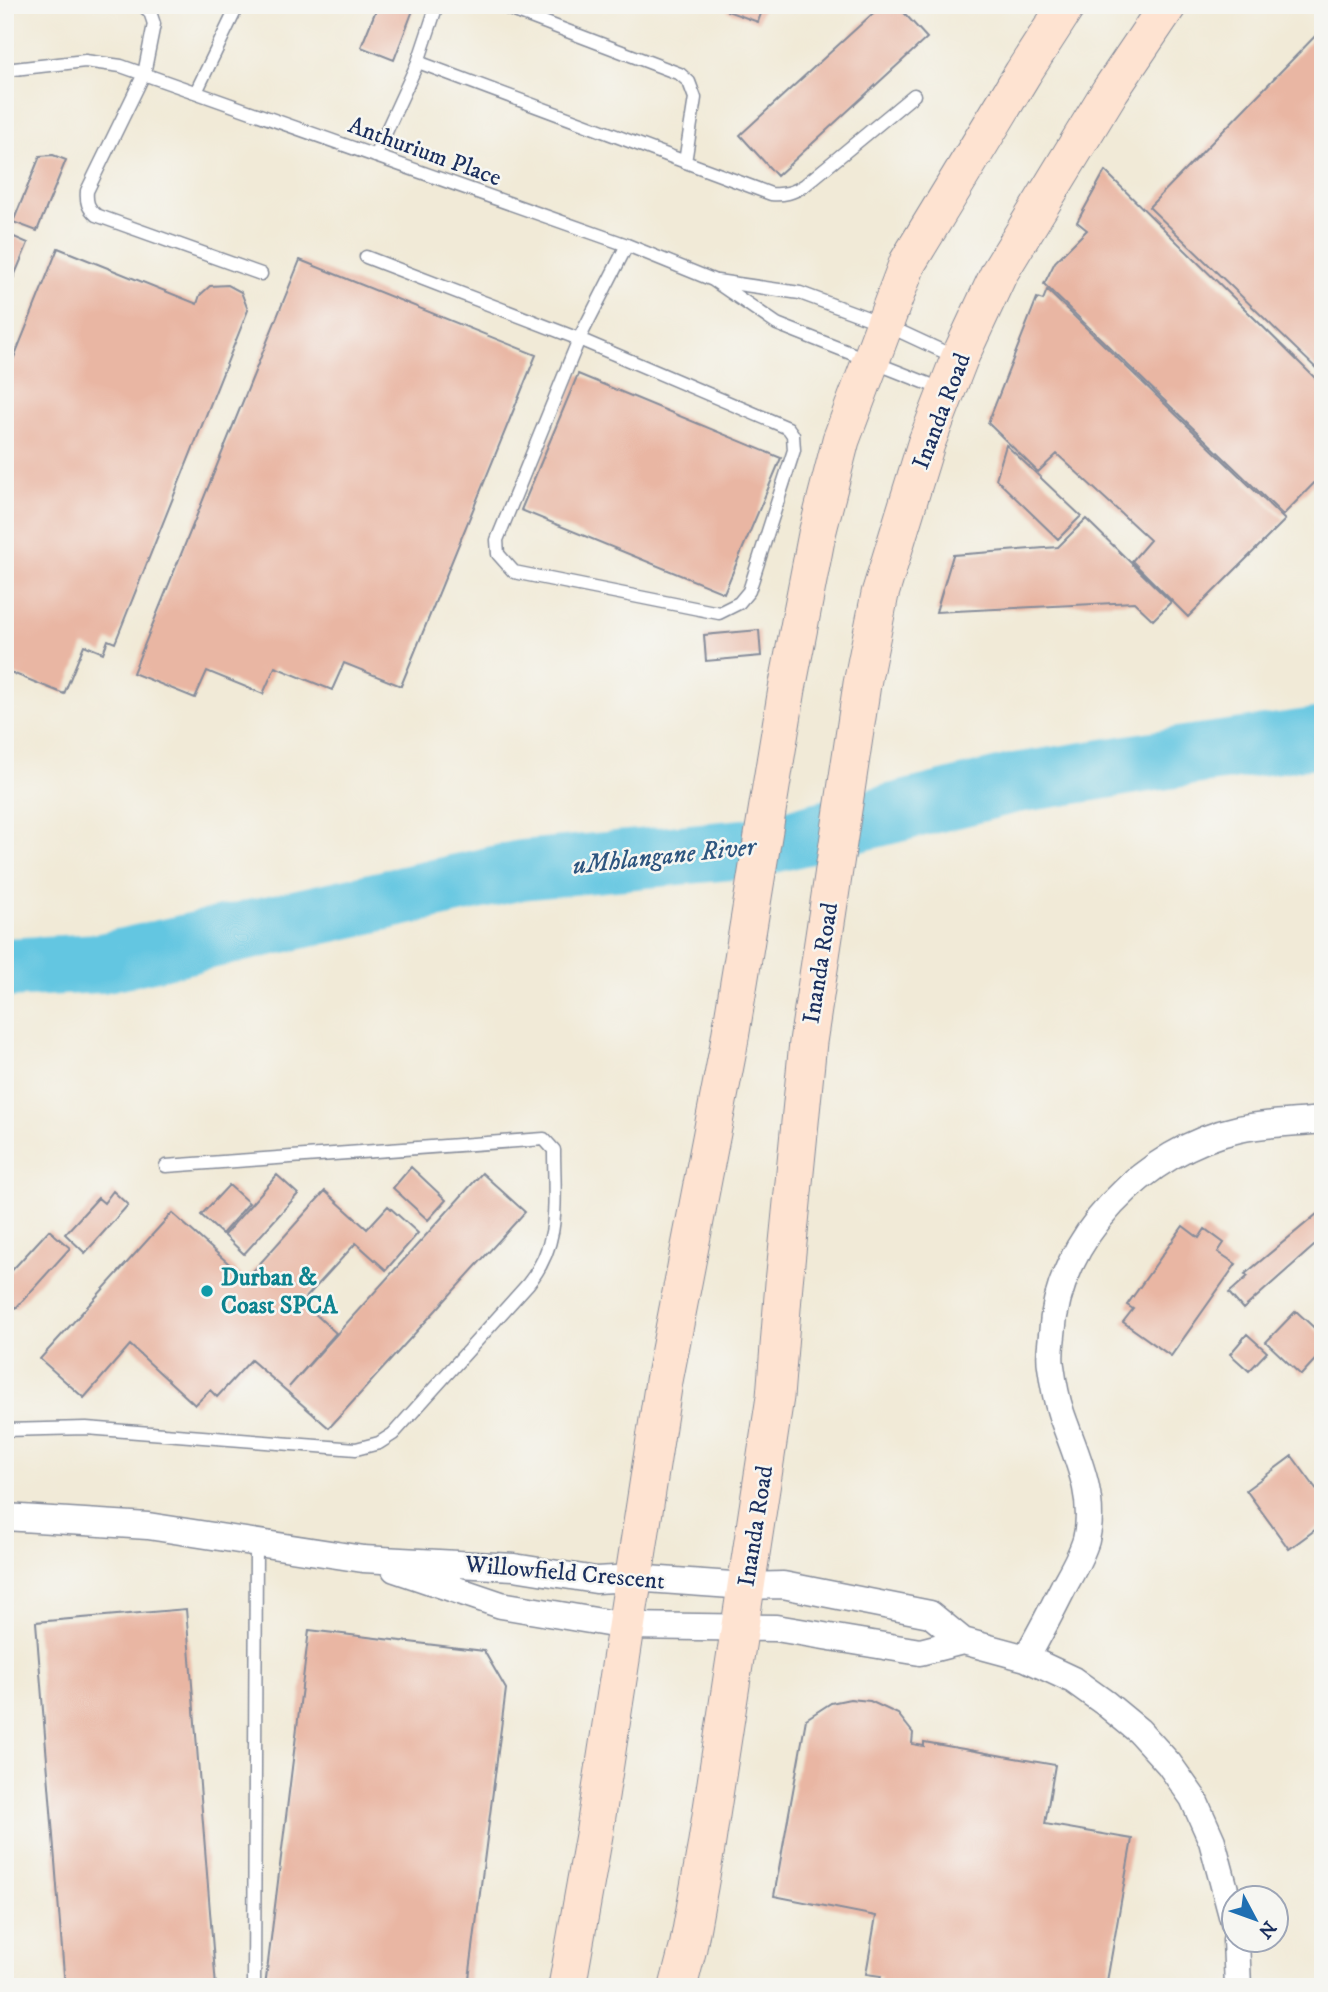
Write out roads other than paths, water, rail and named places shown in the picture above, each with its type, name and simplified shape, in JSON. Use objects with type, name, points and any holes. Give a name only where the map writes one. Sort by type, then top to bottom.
[{"type":"main road","points":[[567,1987],[594,1835],[664,1381],[728,1050],[787,689],[817,534],[841,440],[908,262],[1068,5]]},
{"type":"main road","name":"Inanda Road","points":[[678,1987],[688,1948],[706,1848],[775,1397],[783,1283],[808,1042],[862,684],[884,581],[926,444],[999,273],[1110,91],[1168,5]]},
{"type":"street","points":[[1026,1658],[1086,1540],[1088,1502],[1081,1464],[1060,1410],[1050,1362],[1053,1318],[1064,1276],[1087,1234],[1115,1200],[1150,1170],[1188,1148],[1238,1129],[1323,1119]]},
{"type":"street","name":"Willowfield Crescent","points":[[5,1517],[148,1526],[363,1559],[514,1567],[596,1580],[632,1578],[746,1586],[783,1584],[930,1614],[963,1641],[1026,1658],[1073,1680],[1139,1731],[1169,1764],[1193,1798],[1212,1842],[1223,1884]]},
{"type":"street","name":"Willowfield Crescent","points":[[363,1559],[501,1605],[625,1626],[776,1628],[920,1652],[963,1641]]},
{"type":"street","points":[[1237,1954],[1238,1987]]},
{"type":"lane","points":[[142,5],[150,12],[154,24],[144,74],[87,191],[86,201],[96,215],[261,274]]},
{"type":"lane","points":[[196,92],[238,5]]},
{"type":"lane","points":[[375,156],[418,62],[437,5]]},
{"type":"lane","points":[[499,5],[680,74],[689,82],[695,98],[685,162]]},
{"type":"lane","name":"Anthurium Place","points":[[5,70],[85,61],[121,66],[628,245],[713,280],[778,324],[870,360],[954,375]]},
{"type":"lane","points":[[418,62],[771,194],[788,194],[805,185],[914,95]]},
{"type":"lane","points":[[366,257],[579,339],[788,428],[793,435],[794,450],[749,591],[739,603],[719,613],[514,572],[498,554],[497,540],[579,339],[628,245]]},
{"type":"lane","name":"Anthurium Place","points":[[713,280],[800,293],[884,324],[954,375]]},
{"type":"lane","points":[[5,1430],[86,1428],[356,1449],[379,1443],[393,1434],[534,1276],[541,1267],[554,1230],[554,1150],[544,1139],[166,1166]]},
{"type":"lane","points":[[254,1987],[256,1544]]},
{"type":"waterway","name":"uMhlangane River","points":[[5,968],[101,963],[521,870],[753,848],[1016,783],[1323,737]]},
{"type":"place","name":"Durban & Coast SPCA","points":[[207,1291]]}]
